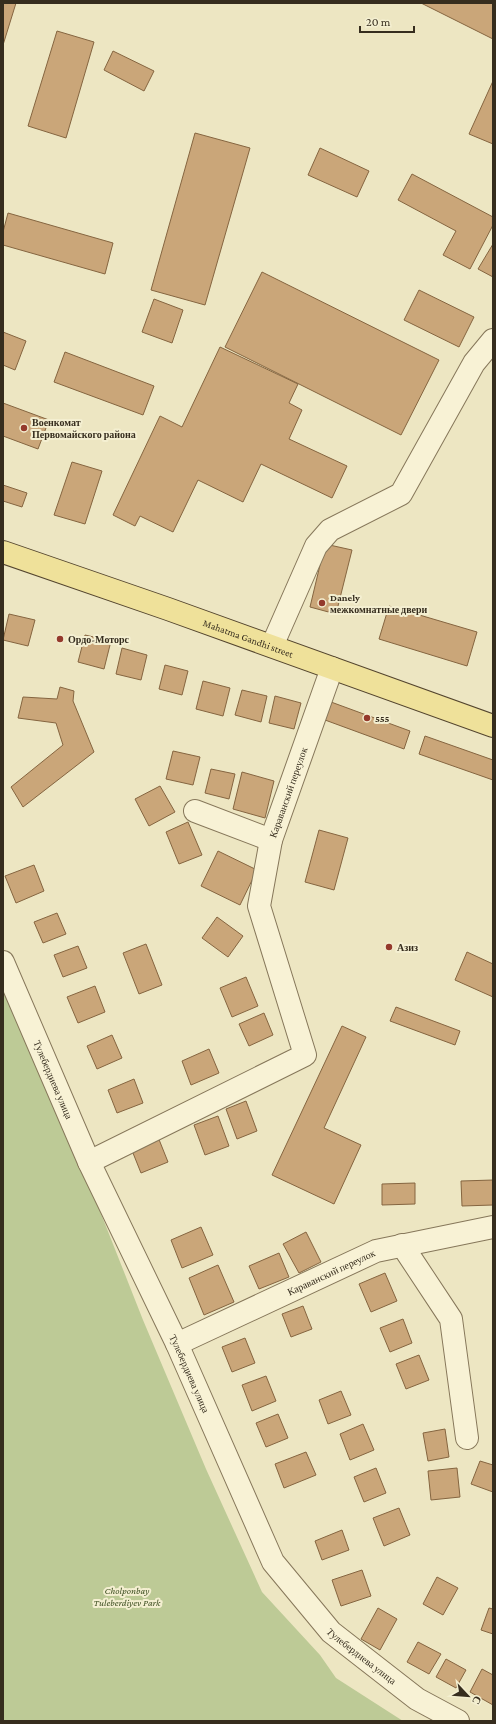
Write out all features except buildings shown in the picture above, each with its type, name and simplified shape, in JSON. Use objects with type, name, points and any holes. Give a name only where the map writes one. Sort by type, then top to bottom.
[{"type":"main road","name":"Mahatma Gandhi street","points":[[3,552],[272,646],[493,726]]},
{"type":"street","points":[[272,646],[316,546],[330,530],[401,494],[474,363],[493,340]]},
{"type":"street","name":"Караванский переулок","points":[[195,811],[271,840],[332,668]]},
{"type":"street","points":[[89,1162],[305,1055],[259,906],[271,840]]},
{"type":"street","name":"Тулебердиева улица","points":[[3,962],[89,1162],[177,1344],[273,1562],[331,1632],[417,1699],[458,1721]]},
{"type":"street","name":"Караванский переулок","points":[[177,1344],[376,1250],[493,1227]]},
{"type":"street","points":[[402,1245],[452,1320],[467,1438]]},
{"type":"green space","name":"Cholponbay Tuleberdiyev Park","points":[[3,982],[77,1153],[143,1320],[206,1469],[262,1592],[320,1655],[336,1678],[403,1721],[3,1721]]},
{"type":"place","name":"Военкомат Первомайского района","points":[[24,428]]},
{"type":"place","name":"Danely межкомнатные двери","points":[[322,603]]},
{"type":"place","name":"Ордо-Моторс","points":[[60,639]]},
{"type":"place","name":"555","points":[[367,718]]},
{"type":"place","name":"Азиз","points":[[389,947]]}]
